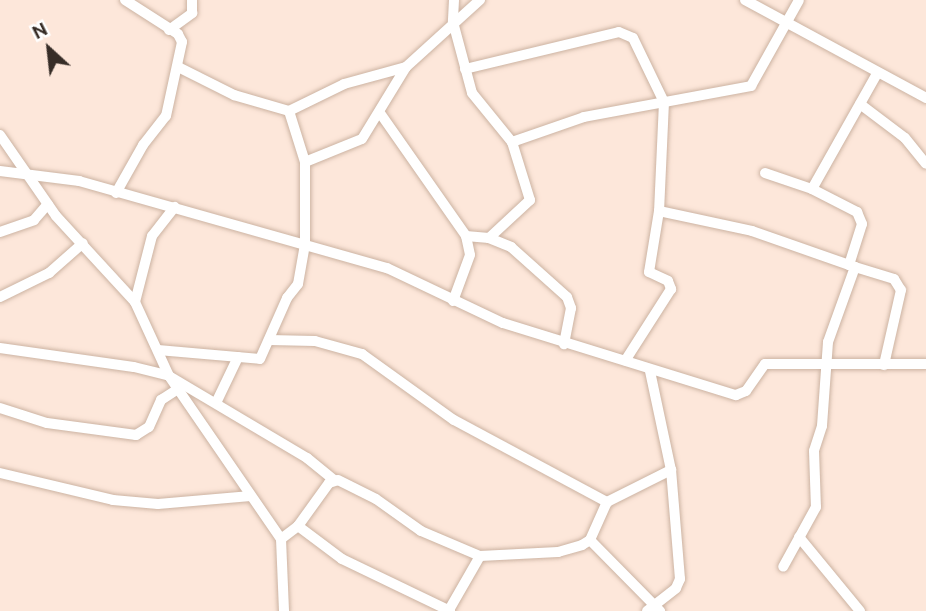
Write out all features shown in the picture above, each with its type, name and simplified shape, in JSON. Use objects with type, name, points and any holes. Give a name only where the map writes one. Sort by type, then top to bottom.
[{"type":"street","points":[[116,193],[166,116],[178,67],[181,38],[125,0]]},
{"type":"street","points":[[169,30],[192,13],[192,0]]},
{"type":"street","points":[[454,0],[453,22],[475,99],[512,142],[530,202],[489,238]]},
{"type":"street","points":[[305,162],[362,139],[406,67],[480,0]]},
{"type":"street","points":[[745,0],[926,98]]},
{"type":"street","points":[[512,142],[584,117],[751,86],[799,0]]},
{"type":"street","points":[[465,69],[619,32],[633,38],[663,102],[659,211],[649,272],[668,281],[671,289],[625,361]]},
{"type":"street","points":[[178,67],[234,95],[289,111],[344,84],[406,67]]},
{"type":"street","points":[[812,189],[878,72]]},
{"type":"street","points":[[860,104],[905,138],[926,164]]},
{"type":"street","points":[[158,350],[258,360],[269,340],[287,298],[298,284],[305,246],[305,162],[289,111]]},
{"type":"street","points":[[380,113],[466,236],[470,255],[453,301]]},
{"type":"street","points":[[0,135],[48,204],[135,302],[169,376],[281,539],[284,611]]},
{"type":"street","points":[[0,171],[79,181],[387,268],[424,282],[453,301],[564,344],[736,395],[746,391],[765,364],[926,364]]},
{"type":"street","points":[[765,173],[812,189],[861,217],[852,266],[831,328],[822,426],[814,451],[816,508],[783,567]]},
{"type":"street","points":[[0,232],[34,220],[48,204]]},
{"type":"street","points":[[135,302],[152,236],[175,207]]},
{"type":"street","points":[[659,211],[752,231],[894,279],[901,290],[884,365]]},
{"type":"street","points":[[466,236],[489,238],[511,247],[568,297],[571,308],[564,344]]},
{"type":"street","points":[[0,297],[49,273],[83,243]]},
{"type":"street","points":[[269,340],[315,341],[362,354],[454,420],[607,502]]},
{"type":"street","points":[[0,348],[134,367],[169,376],[307,458],[334,480],[376,499],[421,531],[480,556],[558,552],[590,540],[607,502],[671,470]]},
{"type":"street","points":[[216,403],[238,356]]},
{"type":"street","points":[[590,540],[653,608],[677,588],[680,579],[671,470],[650,371]]},
{"type":"street","points":[[0,408],[47,423],[136,435],[149,427],[161,400],[178,389]]},
{"type":"street","points":[[0,473],[124,501],[158,504],[251,496]]},
{"type":"street","points":[[281,539],[298,526],[334,480]]},
{"type":"street","points":[[298,526],[342,559],[434,607],[449,611],[480,556]]},
{"type":"street","points":[[799,537],[860,611]]}]
